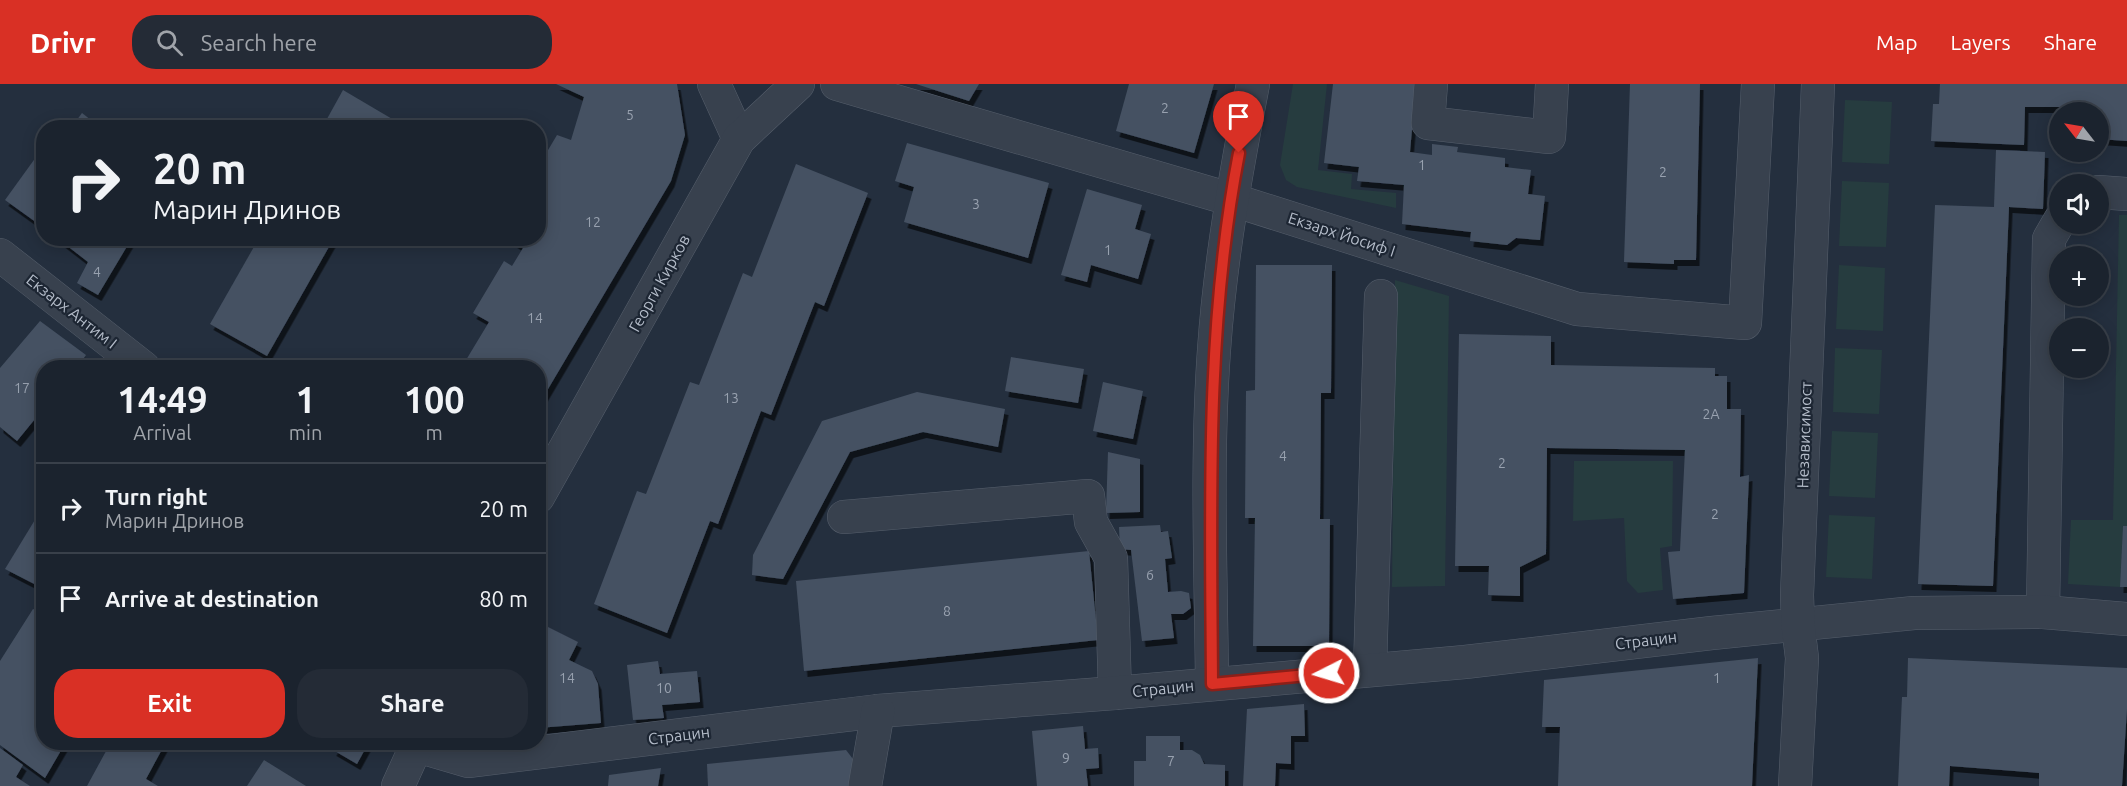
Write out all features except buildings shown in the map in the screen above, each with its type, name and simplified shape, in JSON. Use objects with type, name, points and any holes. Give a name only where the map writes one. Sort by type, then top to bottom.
[{"type":"street","points":[[714,84],[739,139]]},
{"type":"street","name":"Георги Кирков","points":[[546,483],[739,139],[798,84]]},
{"type":"street","name":"Екзарх Йосиф I","points":[[837,84],[1230,199],[1577,309],[1745,323],[1758,84]]},
{"type":"street","points":[[1212,684],[1210,470],[1214,350],[1230,199],[1253,84]]},
{"type":"street","points":[[1431,84],[1428,123],[1549,137],[1552,84]]},
{"type":"street","name":"Независимост","points":[[1795,786],[1803,658],[1798,625],[1797,595],[1818,84]]},
{"type":"street","points":[[2109,193],[2127,194]]},
{"type":"street","points":[[2043,612],[2049,239],[2052,234]]},
{"type":"street","name":"Екзарх Антим I","points":[[0,255],[134,360]]},
{"type":"street","points":[[1370,669],[1381,296]]},
{"type":"street","points":[[844,517],[1088,496],[1091,522],[1111,558],[1115,693]]},
{"type":"street","name":"Страцин","points":[[435,750],[468,761],[878,711],[1465,662],[1712,633],[1914,613],[2043,612],[2127,619]]},
{"type":"street","points":[[866,786],[878,711]]},
{"type":"street","points":[[398,786],[414,750]]},
{"type":"green space","points":[[1293,84],[1327,84],[1318,170],[1352,174],[1351,189],[1396,193],[1396,208],[1297,187],[1286,180],[1280,165]]},
{"type":"green space","points":[[1845,100],[1892,102],[1889,164],[1842,162]]},
{"type":"green space","points":[[1842,181],[1889,183],[1886,247],[1839,246]]},
{"type":"green space","points":[[2119,215],[2127,215],[2127,526],[2123,526],[2120,587],[2068,584],[2071,520],[2113,520]]},
{"type":"green space","points":[[1839,265],[1885,268],[1883,331],[1836,329]]},
{"type":"green space","points":[[1395,280],[1449,296],[1445,586],[1392,587]]},
{"type":"green space","points":[[1835,348],[1882,350],[1879,414],[1833,412]]},
{"type":"green space","points":[[1832,431],[1878,433],[1875,498],[1829,496]]},
{"type":"green space","points":[[1574,461],[1673,461],[1672,546],[1660,548],[1663,590],[1638,593],[1627,581],[1624,518],[1573,521]]},
{"type":"green space","points":[[1829,515],[1875,517],[1872,579],[1826,577]]},
{"type":"route","points":[[1239,153],[1230,199],[1214,350],[1210,470],[1212,684],[1329,673]]}]
